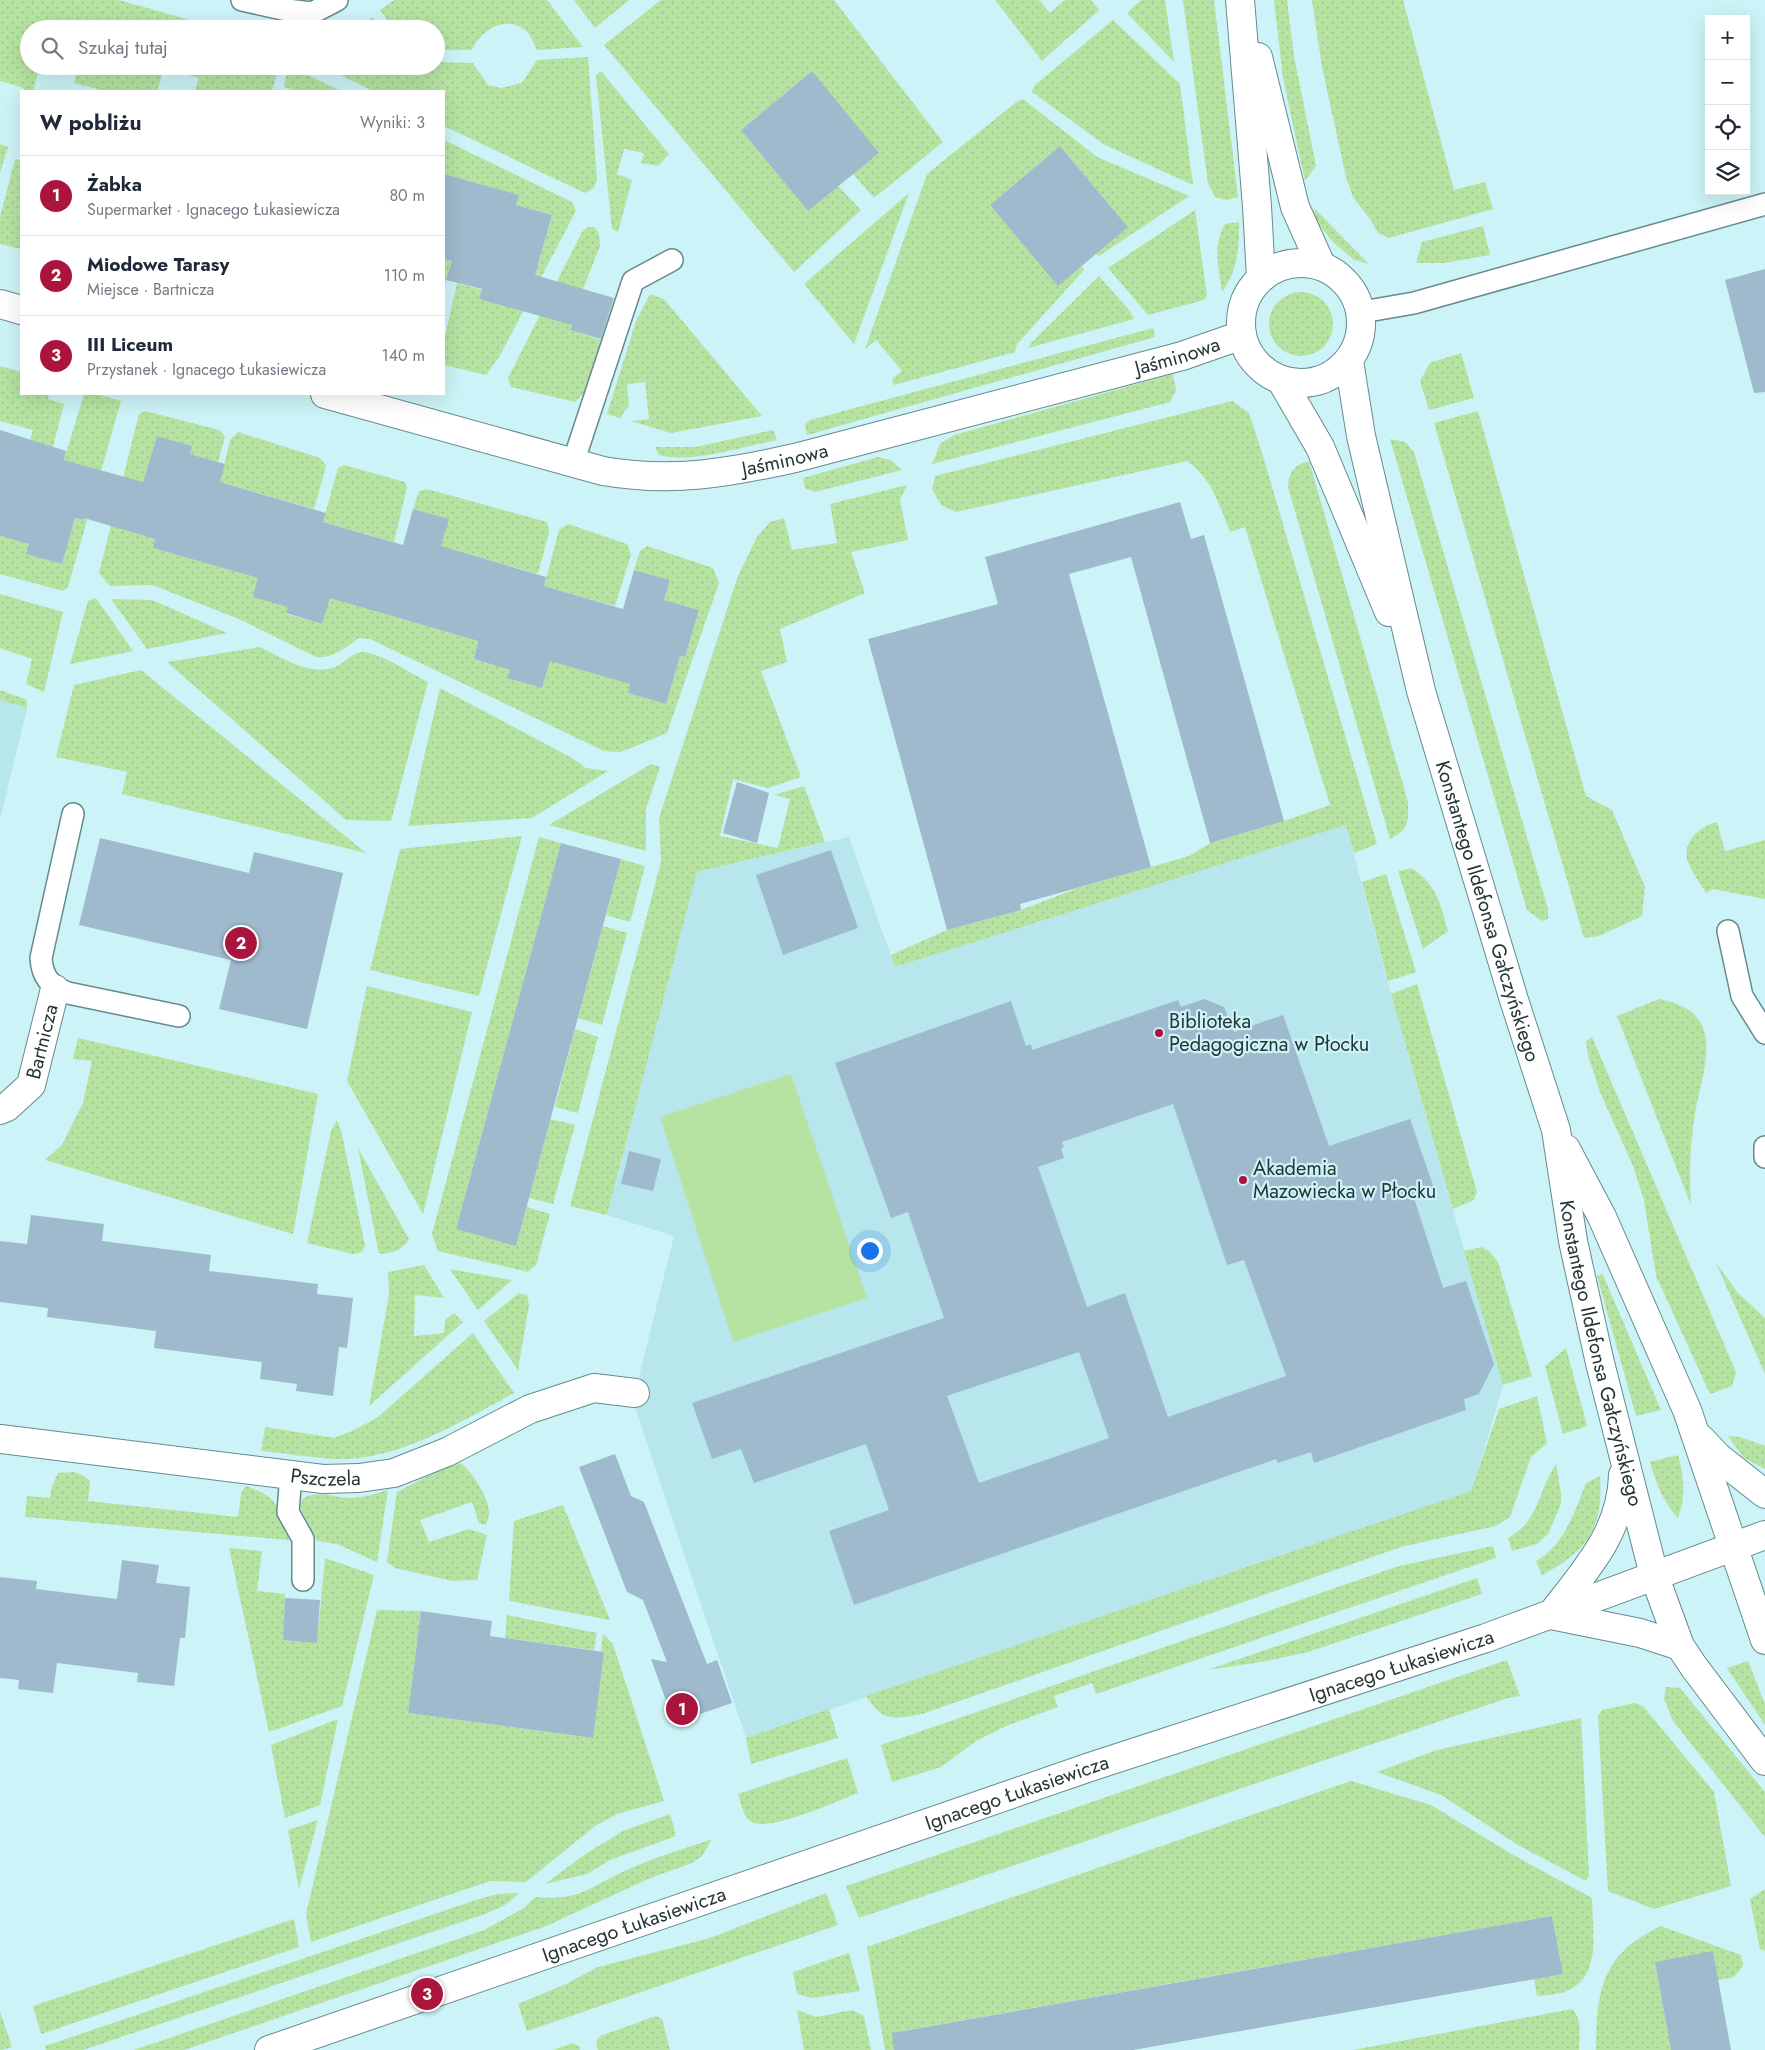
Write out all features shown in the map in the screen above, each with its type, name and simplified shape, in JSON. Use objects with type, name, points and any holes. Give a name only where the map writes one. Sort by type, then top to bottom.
[{"type":"street","points":[[1240,0],[1261,278]]},
{"type":"street","points":[[1245,0],[1295,207],[1321,266]]},
{"type":"street","points":[[1305,263],[1321,266],[1338,274],[1351,288],[1362,312],[1362,332],[1349,361],[1335,374],[1318,382],[1299,384],[1281,380],[1267,374],[1247,350],[1242,335],[1241,319],[1244,304],[1250,290],[1261,278],[1274,269],[1289,264],[1305,263]]},
{"type":"street","points":[[0,304],[20,310]]},
{"type":"street","name":"Jaśminowa","points":[[329,395],[573,463],[637,477],[730,473],[795,458],[1182,356],[1242,335]]},
{"type":"street","name":"Konstantego Ildefonsa Gałczyńskiego","points":[[1349,361],[1361,436],[1421,691],[1514,1000],[1556,1130],[1573,1241],[1600,1363],[1654,1576],[1680,1646],[1765,1761]]},
{"type":"street","name":"Konstantego Ildefonsa Gałczyńskiego","points":[[1281,380],[1320,447],[1421,691]]},
{"type":"street","name":"Bartnicza","points":[[0,1110],[7,1107],[31,1085],[55,989]]},
{"type":"street","name":"Konstantego Ildefonsa Gałczyńskiego","points":[[1556,1130],[1602,1217],[1696,1433],[1732,1547],[1762,1622]]},
{"type":"street","name":"Pszczela","points":[[0,1439],[323,1479],[359,1478],[394,1473],[447,1452],[530,1409],[594,1388],[635,1393]]},
{"type":"street","points":[[1696,1433],[1718,1457],[1765,1494]]},
{"type":"street","points":[[1623,1452],[1623,1492],[1618,1516],[1595,1558],[1551,1615],[1640,1633],[1680,1646]]},
{"type":"street","name":"Ignacego Łukasiewicza","points":[[269,2050],[1081,1770],[1551,1615],[1765,1535]]},
{"type":"lane","points":[[242,0],[287,10],[312,13],[337,0]]},
{"type":"lane","points":[[1362,312],[1414,303],[1765,204]]},
{"type":"lane","points":[[573,463],[633,281],[672,260]]},
{"type":"lane","points":[[74,814],[41,958],[42,970],[55,989],[179,1016]]},
{"type":"lane","points":[[1728,931],[1742,996],[1765,1033]]},
{"type":"lane","points":[[1765,1147],[1765,1157]]},
{"type":"lane","points":[[291,1474],[288,1512],[303,1539],[305,1548],[303,1580]]},
{"type":"shaded area","points":[[0,700],[27,708],[0,820]]},
{"type":"shaded area","points":[[1346,825],[1391,994],[1503,1385],[1472,1491],[746,1738],[634,1404],[635,1393],[674,1236],[607,1215],[697,872],[849,837],[895,967]]},
{"type":"green space","points":[[0,0],[119,0],[189,20],[20,20],[20,75],[37,75],[33,90],[24,90],[24,88],[0,81]]},
{"type":"green space","points":[[394,0],[547,0],[583,47],[537,50],[527,32],[519,26],[503,24],[495,26],[482,36],[472,50],[445,50],[445,20],[387,20],[380,10]]},
{"type":"green space","points":[[574,0],[629,0],[595,28]]},
{"type":"green space","points":[[661,0],[834,0],[943,142],[874,198],[853,174],[812,71],[741,130],[808,211],[838,186],[861,210],[794,272],[604,45]]},
{"type":"green space","points":[[995,0],[1039,0],[1050,13],[1065,0],[1091,0],[1099,10],[1042,61]]},
{"type":"green space","points":[[1141,0],[1165,0],[1174,62],[1127,13]]},
{"type":"green space","points":[[1183,0],[1214,0],[1238,197],[1226,200],[1215,197],[1208,183]]},
{"type":"green space","points":[[1274,0],[1287,0],[1294,56],[1316,166],[1305,181],[1283,78]]},
{"type":"green space","points":[[1312,0],[1403,0],[1454,190],[1485,182],[1493,209],[1389,238],[1378,233],[1353,197],[1346,177],[1322,67]]},
{"type":"green space","points":[[1113,20],[1180,84],[1193,185],[1105,145],[1032,92],[1034,86]]},
{"type":"green space","points":[[588,57],[597,179],[594,188],[585,193],[445,126],[445,90],[371,90],[340,75],[445,75],[445,62],[473,63],[488,85],[501,88],[522,83],[537,60]]},
{"type":"green space","points":[[601,71],[669,154],[658,166],[641,163],[644,153],[624,149],[617,174],[632,180],[618,232],[612,229],[596,75]]},
{"type":"green space","points":[[76,75],[162,75],[157,90],[101,90],[74,83]]},
{"type":"green space","points":[[188,75],[276,75],[272,90],[195,90],[199,78]]},
{"type":"green space","points":[[286,75],[308,75],[339,90],[293,90],[284,87]]},
{"type":"green space","points":[[1023,99],[1097,157],[1189,196],[1099,256],[1096,254],[1128,227],[1060,146],[990,205],[1058,285],[1082,266],[1084,270],[1017,344],[1015,352],[894,385],[892,379],[902,371],[876,340],[865,349],[927,174],[1015,103]]},
{"type":"green space","points":[[445,140],[572,202],[576,211],[499,357],[486,375],[445,365],[445,337],[457,283],[482,290],[479,299],[538,265],[552,215],[516,205],[518,195],[445,174]]},
{"type":"green space","points":[[0,144],[8,147],[0,173]]},
{"type":"green space","points":[[15,159],[20,160],[20,249],[0,244],[0,217]]},
{"type":"green space","points":[[909,193],[854,344],[804,284]]},
{"type":"green space","points":[[1314,208],[1369,264],[1354,260],[1333,242],[1315,220]]},
{"type":"green space","points":[[1195,210],[1207,296],[1204,300],[1148,315],[1108,268]]},
{"type":"green space","points":[[1239,222],[1239,241],[1236,259],[1231,276],[1222,292],[1218,266],[1221,232],[1225,224]]},
{"type":"green space","points":[[1483,226],[1490,255],[1444,263],[1416,263],[1422,242]]},
{"type":"green space","points":[[588,227],[595,227],[599,234],[600,246],[583,289],[570,330],[604,341],[590,387],[575,402],[511,387],[508,378],[582,232]]},
{"type":"green space","points":[[445,259],[452,261],[445,285]]},
{"type":"green space","points":[[1099,276],[1129,310],[1134,319],[1028,348],[1031,343]]},
{"type":"green space","points":[[1301,292],[1319,298],[1327,306],[1333,324],[1327,342],[1319,350],[1301,356],[1283,350],[1275,342],[1269,324],[1275,306],[1283,298]]},
{"type":"green space","points":[[650,294],[664,299],[762,416],[671,433],[631,421],[649,419],[645,382],[627,384],[629,405],[620,418],[607,414],[636,321]]},
{"type":"green space","points":[[1153,328],[1155,337],[807,435],[805,424],[810,420]]},
{"type":"green space","points":[[1461,353],[1474,398],[1429,410],[1420,381],[1430,363]]},
{"type":"green space","points":[[0,366],[20,372],[20,395],[49,395],[48,399],[64,404],[53,447],[30,440],[33,430],[0,421]]},
{"type":"green space","points":[[1173,374],[1176,390],[1170,402],[932,464],[940,444],[954,435]]},
{"type":"green space","points":[[84,395],[100,395],[121,401],[68,587],[63,591],[0,574],[0,536],[29,544],[27,554],[62,564],[75,518],[84,520],[98,470],[64,460]]},
{"type":"green space","points":[[1232,401],[1249,413],[1377,844],[1354,853],[1346,825],[895,967],[891,955],[947,930],[1021,910],[1078,888],[1189,856],[1210,843],[1330,805],[1245,527],[1230,532],[1214,493],[1196,468],[1187,461],[956,512],[941,505],[932,489],[935,476]]},
{"type":"green space","points":[[145,411],[219,430],[225,436],[218,462],[190,454],[192,446],[157,436],[143,482],[135,480],[121,529],[155,539],[153,548],[258,578],[288,607],[286,614],[322,624],[335,580],[374,611],[478,641],[474,659],[510,670],[507,678],[542,688],[555,644],[595,674],[630,684],[628,693],[666,704],[680,656],[685,657],[699,610],[664,600],[670,580],[634,570],[640,551],[647,546],[713,568],[719,583],[667,733],[621,752],[604,751],[370,639],[359,638],[334,654],[316,657],[239,619],[152,585],[110,586],[99,573],[139,414]]},
{"type":"green space","points":[[1478,411],[1586,796],[1612,810],[1645,887],[1642,916],[1599,936],[1584,938],[1434,423]]},
{"type":"green space","points":[[773,430],[777,440],[702,456],[672,457],[659,455],[655,447],[696,447]]},
{"type":"green space","points":[[238,432],[320,458],[326,466],[314,509],[220,482],[230,440]]},
{"type":"green space","points":[[1390,439],[1405,442],[1414,452],[1548,909],[1548,919],[1542,921],[1527,910]]},
{"type":"green space","points":[[878,457],[890,460],[902,470],[815,492],[805,488],[803,478]]},
{"type":"green space","points":[[1309,461],[1408,802],[1408,820],[1401,832],[1390,839],[1288,487],[1293,470]]},
{"type":"green space","points":[[344,465],[405,482],[407,487],[394,542],[323,522],[338,468]]},
{"type":"green space","points":[[907,485],[900,499],[908,540],[851,552],[865,593],[780,629],[787,662],[761,671],[801,777],[768,788],[733,779],[720,836],[778,848],[790,799],[774,795],[804,786],[825,842],[697,872],[607,1215],[570,1206],[661,862],[659,818],[738,576],[757,537],[770,522],[784,518],[792,550],[837,543],[830,504]]},
{"type":"green space","points":[[427,489],[547,522],[549,532],[538,574],[441,546],[448,519],[413,509],[419,491]]},
{"type":"green space","points":[[568,524],[627,544],[631,555],[615,606],[544,586],[559,530]]},
{"type":"green space","points":[[0,594],[63,612],[44,692],[26,684],[32,659],[0,648]]},
{"type":"green space","points":[[96,598],[133,651],[70,664],[88,601]]},
{"type":"green space","points":[[111,599],[152,600],[227,633],[147,649]]},
{"type":"green space","points":[[260,647],[298,665],[319,670],[339,665],[359,652],[370,653],[428,682],[391,821],[346,820],[167,662]]},
{"type":"green space","points":[[141,670],[366,853],[122,794],[127,772],[56,757],[74,685]]},
{"type":"green space","points":[[440,688],[572,758],[586,768],[608,771],[532,818],[408,826]]},
{"type":"green space","points":[[0,690],[27,700],[27,708],[0,700]]},
{"type":"green space","points":[[651,764],[660,767],[646,809],[646,851],[549,825]]},
{"type":"green space","points":[[1717,822],[1725,851],[1765,840],[1765,899],[1713,889],[1706,893],[1696,878],[1688,862],[1687,848],[1699,831]]},
{"type":"green space","points":[[522,836],[479,996],[370,970],[400,849]]},
{"type":"green space","points":[[539,837],[561,843],[456,1229],[516,1245],[527,1207],[550,1214],[536,1265],[528,1272],[438,1251],[432,1234]]},
{"type":"green space","points":[[621,859],[645,866],[630,922],[606,915]]},
{"type":"green space","points":[[1412,868],[1427,881],[1436,895],[1443,911],[1448,931],[1423,949],[1398,871]]},
{"type":"green space","points":[[1386,874],[1416,972],[1388,981],[1362,882]]},
{"type":"green space","points":[[603,926],[627,933],[602,1025],[578,1018]]},
{"type":"green space","points":[[1417,984],[1477,1192],[1474,1200],[1453,1209],[1391,994]]},
{"type":"green space","points":[[367,986],[472,1012],[423,1214],[347,1081]]},
{"type":"green space","points":[[1659,999],[1681,1006],[1695,1015],[1703,1028],[1706,1042],[1706,1059],[1692,1136],[1690,1170],[1691,1205],[1617,1016]]},
{"type":"green space","points":[[575,1029],[598,1037],[578,1113],[555,1107]]},
{"type":"green space","points":[[1592,1037],[1736,1372],[1732,1386],[1710,1394],[1656,1276],[1644,1200],[1633,1166],[1600,1092],[1588,1055],[1586,1041]]},
{"type":"green space","points":[[78,1038],[318,1094],[293,1234],[45,1160],[62,1145],[83,1103],[92,1061],[73,1059]]},
{"type":"green space","points":[[791,1074],[867,1298],[733,1342],[660,1117]]},
{"type":"green space","points":[[550,1119],[575,1125],[553,1204],[529,1198]]},
{"type":"green space","points":[[337,1120],[342,1134],[365,1246],[362,1252],[353,1254],[307,1243],[331,1131]]},
{"type":"green space","points":[[358,1148],[409,1239],[396,1251],[379,1254]]},
{"type":"green space","points":[[1482,1247],[1490,1252],[1498,1262],[1532,1376],[1503,1385],[1464,1251]]},
{"type":"green space","points":[[1716,1263],[1738,1293],[1765,1318],[1765,1374]]},
{"type":"green space","points":[[424,1265],[444,1298],[415,1295],[414,1336],[444,1333],[445,1320],[454,1313],[463,1322],[369,1406],[389,1295],[388,1272]]},
{"type":"green space","points":[[450,1269],[512,1280],[478,1310]]},
{"type":"green space","points":[[1603,1274],[1661,1410],[1636,1416],[1597,1276]]},
{"type":"green space","points":[[519,1293],[527,1295],[529,1305],[518,1370],[484,1321]]},
{"type":"green space","points":[[473,1333],[514,1393],[451,1427],[384,1453],[360,1458],[337,1459],[261,1451],[265,1427],[334,1438],[377,1418]]},
{"type":"green space","points":[[1566,1348],[1587,1426],[1563,1434],[1545,1366]]},
{"type":"green space","points":[[1537,1396],[1547,1443],[1531,1457],[1510,1517],[1496,1526],[1401,1547],[922,1714],[896,1718],[890,1717],[878,1711],[866,1696],[1471,1491],[1499,1409]]},
{"type":"green space","points":[[1728,1436],[1740,1437],[1765,1446],[1765,1469],[1744,1458]]},
{"type":"green space","points":[[1678,1455],[1683,1486],[1681,1510],[1678,1518],[1661,1492],[1650,1462]]},
{"type":"green space","points":[[460,1463],[474,1478],[483,1493],[489,1513],[486,1525],[479,1523],[472,1502],[420,1520],[429,1542],[469,1529],[487,1535],[477,1580],[453,1581],[395,1568],[387,1562],[397,1492],[451,1464]]},
{"type":"green space","points":[[1556,1464],[1561,1504],[1548,1534],[1537,1544],[1512,1551],[1508,1538],[1526,1523],[1532,1514]]},
{"type":"green space","points":[[74,1472],[90,1481],[88,1501],[238,1517],[241,1494],[245,1486],[265,1494],[276,1505],[289,1540],[25,1517],[27,1496],[50,1498],[52,1486],[58,1473]]},
{"type":"green space","points":[[1600,1476],[1601,1494],[1599,1510],[1589,1536],[1571,1557],[1542,1575],[1536,1561],[1546,1554],[1561,1537],[1573,1516],[1586,1483]]},
{"type":"green space","points":[[388,1490],[377,1562],[337,1544],[317,1541],[300,1507],[303,1498],[315,1494],[354,1498]]},
{"type":"green space","points":[[563,1505],[610,1620],[509,1601],[514,1521]]},
{"type":"green space","points":[[1493,1546],[1496,1558],[1096,1694],[1092,1683],[1054,1696],[1058,1707],[1006,1726],[976,1741],[941,1767],[892,1782],[881,1745],[1399,1566]]},
{"type":"green space","points":[[229,1548],[262,1551],[257,1591],[285,1594],[283,1640],[317,1642],[325,1558],[374,1575],[342,1706],[269,1732]]},
{"type":"green space","points":[[1477,1578],[1482,1594],[1308,1652],[1267,1661],[1207,1670]]},
{"type":"green space","points":[[377,1610],[421,1611],[408,1713],[592,1738],[604,1652],[601,1651],[603,1634],[613,1644],[664,1801],[617,1814],[595,1826],[526,1882],[490,1881],[311,1942],[306,1914]]},
{"type":"green space","points":[[507,1615],[597,1633],[594,1650],[505,1638]]},
{"type":"green space","points":[[1507,1660],[1520,1696],[1508,1698],[859,1918],[846,1886]]},
{"type":"green space","points":[[1748,1661],[1765,1704],[1765,1725],[1727,1668]]},
{"type":"green space","points":[[1666,1687],[1680,1688],[1765,1792],[1765,1837],[1673,1721],[1664,1699]]},
{"type":"green space","points":[[1635,1703],[1643,1706],[1714,1792],[1731,1886],[1654,1909],[1608,1891],[1598,1716],[1602,1710]]},
{"type":"green space","points":[[829,1709],[838,1738],[751,1764],[746,1738]]},
{"type":"green space","points":[[1581,1718],[1589,1875],[1586,1881],[1518,1845],[1441,1795],[1377,1772],[1437,1750]]},
{"type":"green space","points":[[338,1719],[320,1805],[285,1818],[271,1745]]},
{"type":"green space","points":[[847,1758],[858,1793],[804,1814],[773,1823],[761,1824],[752,1822],[744,1813],[738,1794]]},
{"type":"green space","points":[[1351,1781],[1431,1805],[1515,1856],[1592,1898],[1593,1952],[1585,1976],[1576,1986],[1564,1992],[1537,1996],[1534,1979],[1563,1974],[1552,1916],[902,2031],[905,2050],[885,2050],[867,1947]]},
{"type":"green space","points":[[670,1814],[676,1836],[610,1860],[587,1874],[545,1884],[584,1855],[623,1831]]},
{"type":"green space","points":[[318,1820],[299,1889],[288,1830]]},
{"type":"green space","points":[[712,1839],[702,1856],[692,1863],[648,1879],[544,1927],[184,2050],[134,2050],[484,1930],[524,1908],[535,1897],[551,1898],[575,1895],[639,1865]]},
{"type":"green space","points":[[1765,1889],[1765,1951],[1760,1949],[1750,1899]]},
{"type":"green space","points":[[520,1893],[505,1905],[485,1914],[83,2050],[46,2050],[45,2046],[479,1899],[498,1894]]},
{"type":"green space","points":[[826,1893],[838,1925],[527,2031],[518,2004],[566,1984],[598,1967],[710,1938]]},
{"type":"green space","points":[[294,1919],[299,1947],[41,2034],[33,2006]]},
{"type":"green space","points":[[1661,1926],[1741,1955],[1743,1966],[1734,1977],[1718,1980],[1713,1952],[1655,1962],[1671,2050],[1596,2050],[1598,2009],[1606,1976],[1614,1962],[1626,1949],[1641,1937]]},
{"type":"green space","points":[[849,1953],[860,1991],[812,1998],[797,1994],[793,1972]]},
{"type":"green space","points":[[1572,2009],[1579,2023],[1579,2050],[1353,2050]]},
{"type":"green space","points":[[797,2010],[816,2017],[852,2010],[864,2016],[871,2050],[804,2050]]},
{"type":"green space","points":[[0,2011],[12,2047],[2,2050],[0,2050]]},
{"type":"green space","points":[[656,2016],[662,2019],[670,2050],[598,2050],[596,2042],[600,2036]]},
{"type":"green space","points":[[572,2043],[579,2046],[580,2050],[553,2050]]},
{"type":"building","points":[[812,71],[879,153],[808,211],[741,130]]},
{"type":"building","points":[[1060,146],[1128,227],[1058,286],[990,205]]},
{"type":"building","points":[[445,174],[519,195],[516,205],[552,215],[535,275],[614,298],[601,339],[570,330],[572,325],[479,299],[482,289],[446,280],[452,261],[445,259]]},
{"type":"building","points":[[1765,269],[1765,392],[1754,393],[1725,280]]},
{"type":"building","points":[[0,430],[66,451],[64,460],[143,482],[157,436],[192,446],[190,454],[225,464],[220,482],[326,513],[323,522],[403,545],[413,509],[449,519],[441,546],[546,577],[544,586],[623,609],[634,570],[670,580],[664,600],[699,610],[685,657],[680,656],[666,704],[628,693],[630,684],[550,661],[542,688],[507,678],[510,670],[474,659],[478,641],[330,598],[322,624],[286,613],[288,607],[253,597],[258,578],[153,548],[155,539],[84,518],[84,520],[75,518],[62,564],[26,554],[29,544],[0,536]]},
{"type":"building","points":[[1180,502],[1191,539],[1204,535],[1284,821],[1210,843],[1131,557],[1069,574],[1151,867],[1020,904],[1021,910],[947,930],[868,639],[998,604],[985,557]]},
{"type":"building","points":[[737,782],[769,793],[757,843],[723,833]]},
{"type":"building","points":[[100,838],[249,873],[254,852],[343,873],[307,1029],[219,1009],[231,960],[79,925]]},
{"type":"building","points":[[561,843],[621,859],[516,1246],[456,1229]]},
{"type":"building","points":[[831,850],[858,928],[783,955],[756,875]]},
{"type":"building","points":[[1204,999],[1224,1007],[1234,1032],[1283,1015],[1329,1146],[1410,1119],[1435,1191],[1414,1198],[1443,1288],[1466,1281],[1494,1364],[1479,1394],[1464,1399],[1466,1410],[1314,1463],[1311,1452],[1278,1463],[1276,1459],[854,1605],[829,1531],[889,1510],[866,1444],[754,1483],[741,1449],[712,1459],[692,1403],[944,1318],[908,1212],[891,1218],[835,1063],[1011,1001],[1026,1046],[1031,1044],[1032,1050],[1178,1000],[1181,1007]],"holes":[[[1173,1104],[1227,1265],[1244,1260],[1286,1376],[1168,1417],[1125,1293],[1087,1307],[1038,1167],[1064,1158],[1061,1148],[1064,1147],[1062,1142]],[[1079,1352],[1109,1438],[979,1483],[947,1396]]]},
{"type":"building","points":[[629,1151],[661,1159],[653,1191],[621,1184]]},
{"type":"building","points":[[31,1215],[104,1224],[102,1241],[211,1255],[209,1271],[318,1284],[317,1294],[353,1298],[347,1348],[339,1347],[333,1396],[296,1391],[297,1384],[260,1379],[262,1362],[154,1348],[156,1331],[47,1317],[48,1308],[0,1302],[0,1241],[27,1244]]},
{"type":"building","points":[[615,1454],[631,1496],[644,1502],[707,1664],[717,1660],[732,1703],[674,1723],[651,1659],[667,1662],[643,1600],[627,1592],[579,1467]]},
{"type":"building","points":[[122,1560],[159,1565],[156,1583],[190,1587],[185,1638],[180,1638],[174,1686],[137,1682],[138,1673],[57,1663],[53,1693],[18,1689],[19,1680],[0,1678],[0,1577],[37,1581],[36,1589],[117,1599]]},
{"type":"building","points":[[285,1598],[320,1600],[317,1643],[283,1640]]},
{"type":"building","points":[[421,1611],[492,1621],[490,1636],[604,1652],[593,1738],[408,1713]]},
{"type":"building","points":[[1552,1916],[1563,1974],[1133,2050],[894,2050],[892,2033]]},
{"type":"building","points":[[1713,1951],[1731,2050],[1671,2050],[1655,1962]]},
{"type":"place","name":"Miodowe Tarasy","points":[[241,943]]},
{"type":"place","name":"Biblioteka Pedagogiczna w Płocku","points":[[1159,1033]]},
{"type":"place","name":"Akademia Mazowiecka w Płocku","points":[[1243,1180]]},
{"type":"place","name":"Żabka","points":[[682,1709]]},
{"type":"place","name":"III Liceum","points":[[427,1994]]}]
